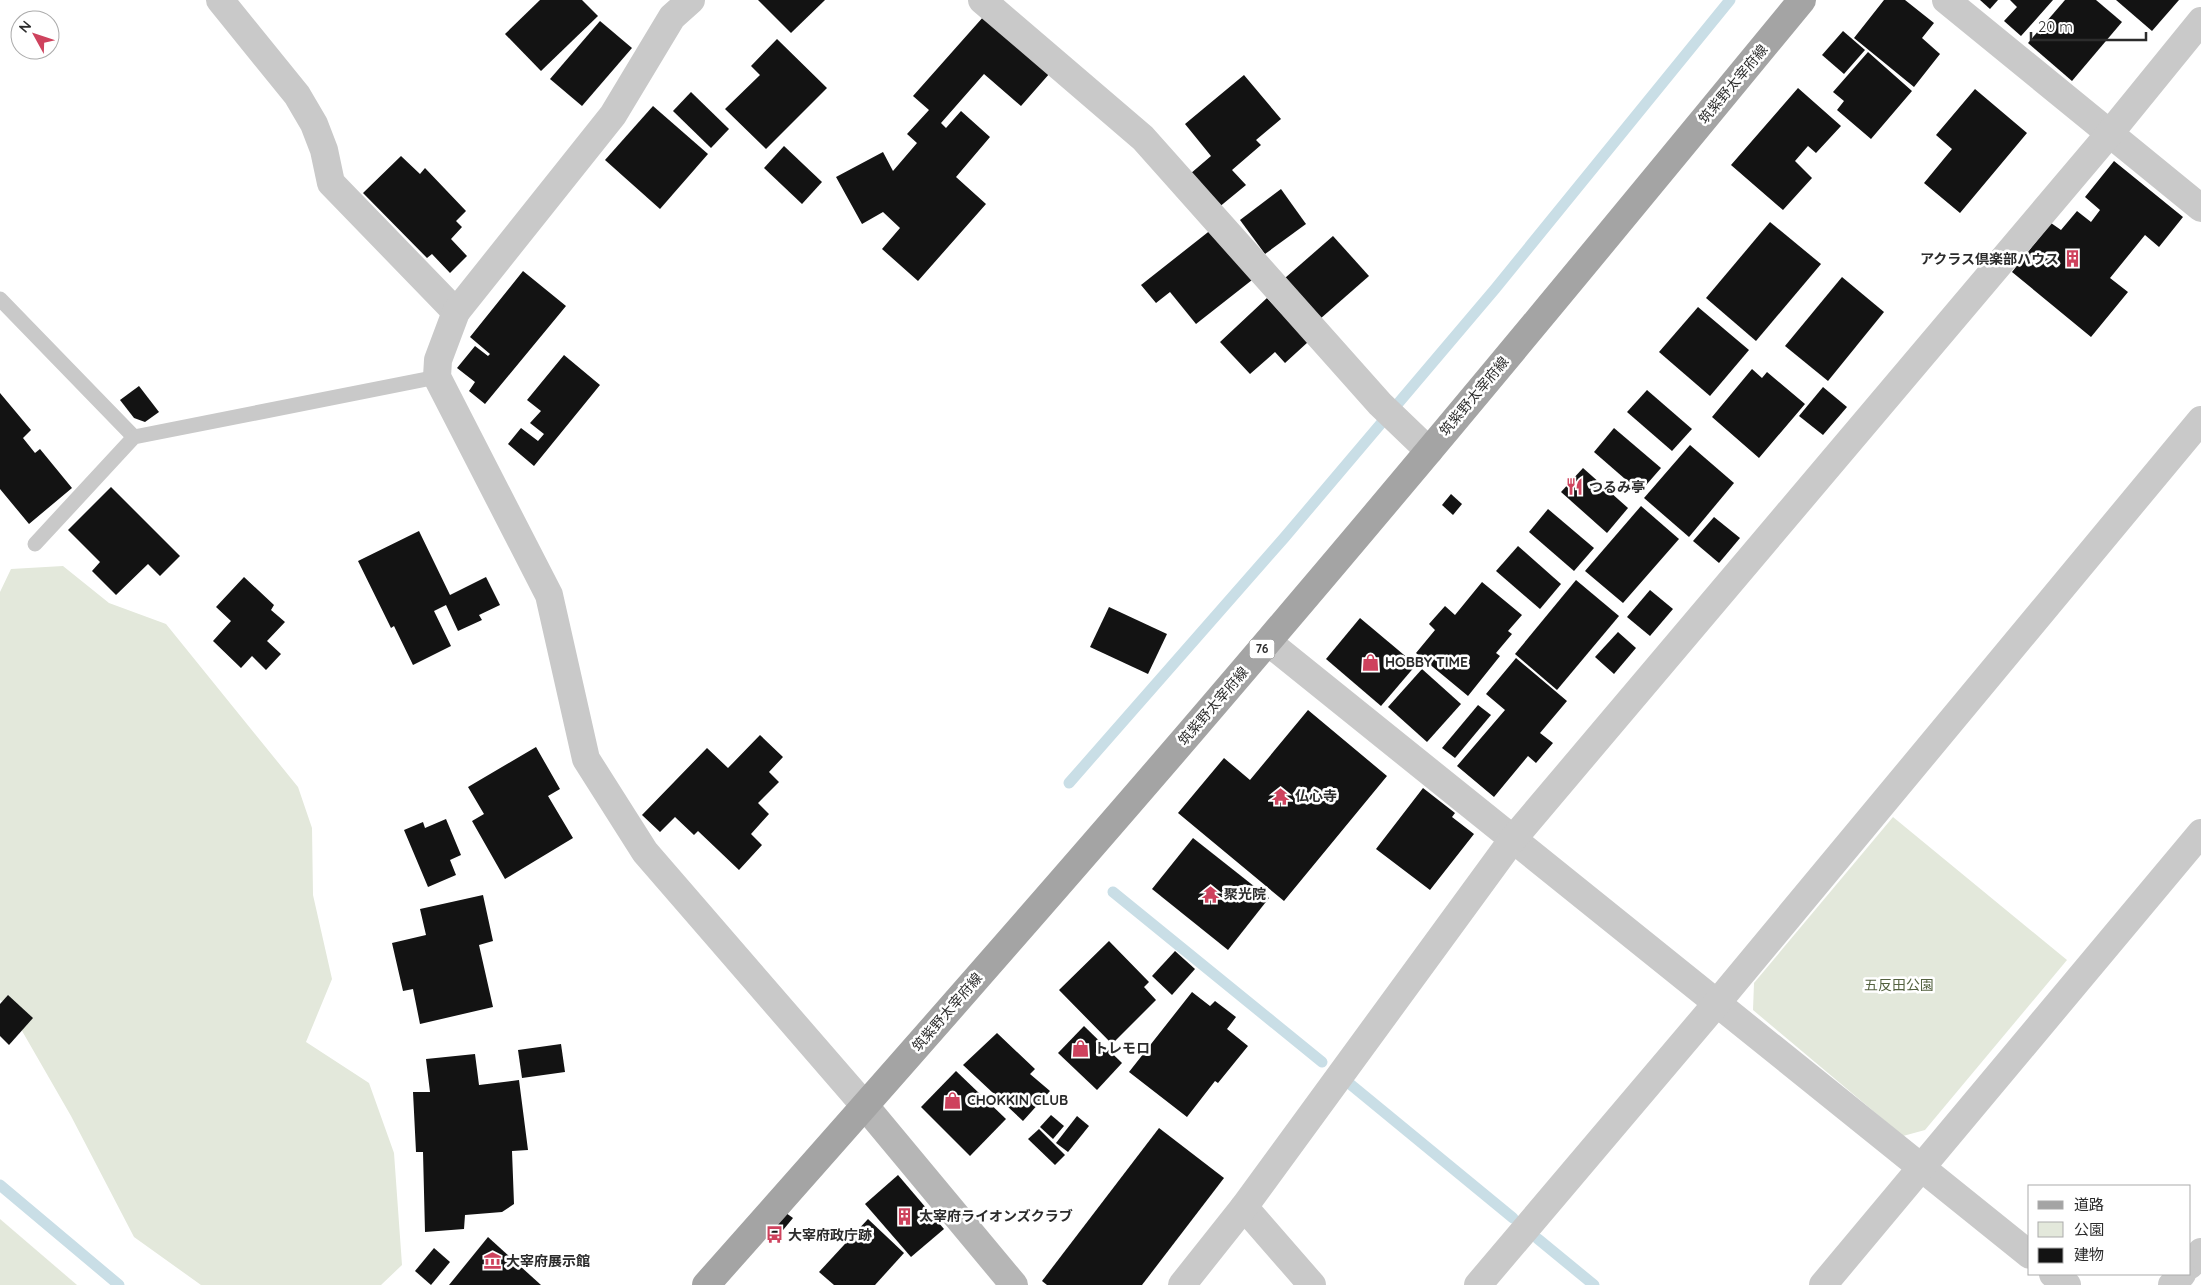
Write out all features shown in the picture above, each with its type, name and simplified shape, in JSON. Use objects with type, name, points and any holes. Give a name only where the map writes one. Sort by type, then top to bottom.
[{"type":"main road","name":"筑紫野太宰府線","points":[[706,1285],[865,1106],[1268,642],[1429,451],[1802,0]]},
{"type":"main road","points":[[865,1106],[1014,1285]]},
{"type":"street","points":[[220,0],[297,95],[314,124],[324,150],[331,183],[456,312]]},
{"type":"street","points":[[691,0],[672,17],[613,115],[456,312],[438,360],[437,377],[549,595],[586,759],[645,852],[865,1106]]},
{"type":"street","points":[[982,0],[1143,138],[1387,412],[1429,451]]},
{"type":"street","points":[[1946,0],[2201,208]]},
{"type":"street","points":[[1182,1285],[1244,1207],[1514,839],[2110,134],[2201,21]]},
{"type":"street","points":[[1478,1285],[1717,1003],[2201,420]]},
{"type":"street","points":[[1268,642],[2028,1253]]},
{"type":"street","points":[[1823,1285],[2201,833]]},
{"type":"street","points":[[1244,1207],[1312,1285]]},
{"type":"street","points":[[2191,1264],[2201,1252]]},
{"type":"street","points":[[2054,1275],[2067,1285]]},
{"type":"street","points":[[2172,1285],[2181,1275]]},
{"type":"lane","points":[[0,299],[134,437]]},
{"type":"lane","points":[[35,544],[134,437],[437,377]]},
{"type":"green space","points":[[63,566],[109,603],[166,624],[298,787],[312,828],[313,895],[332,979],[306,1042],[369,1083],[394,1153],[402,1265],[381,1285],[201,1285],[134,1237],[71,1116],[6,1003],[0,1000],[0,592],[11,569]]},
{"type":"green space","name":"五反田公園","points":[[1893,817],[2067,960],[1925,1130],[1903,1136],[1753,1010],[1754,983]]},
{"type":"green space","points":[[0,1219],[77,1285],[0,1285]]},
{"type":"building","points":[[540,0],[582,0],[598,16],[541,71],[505,34]]},
{"type":"building","points":[[758,0],[825,0],[791,33]]},
{"type":"building","points":[[1884,0],[1905,0],[1934,23],[1922,38],[1940,54],[1914,87],[1854,38]]},
{"type":"building","points":[[1980,0],[1998,0],[1990,9]]},
{"type":"building","points":[[2010,0],[2053,0],[2021,36],[2004,21],[2017,7]]},
{"type":"building","points":[[2065,0],[2096,0],[2122,22],[2072,81],[2028,43]]},
{"type":"building","points":[[2116,0],[2179,0],[2152,31]]},
{"type":"building","points":[[984,16],[1050,73],[1021,106],[984,74],[941,123],[946,128],[961,111],[990,137],[956,177],[986,204],[918,281],[882,249],[900,228],[883,212],[862,224],[836,177],[883,152],[893,171],[917,143],[907,134],[929,110],[913,96]]},
{"type":"building","points":[[600,21],[632,48],[582,106],[550,79]]},
{"type":"building","points":[[1843,31],[1865,50],[1844,74],[1822,55]]},
{"type":"building","points":[[777,39],[827,88],[766,149],[725,109],[760,75],[751,66]]},
{"type":"building","points":[[1868,52],[1912,91],[1871,139],[1837,110],[1844,101],[1833,92]]},
{"type":"building","points":[[1244,75],[1281,119],[1256,140],[1261,145],[1232,170],[1246,185],[1218,208],[1190,174],[1211,156],[1185,124]]},
{"type":"building","points":[[1798,88],[1841,126],[1816,153],[1808,146],[1795,161],[1812,178],[1783,210],[1731,165]]},
{"type":"building","points":[[1975,89],[2027,133],[1960,213],[1924,183],[1952,149],[1936,135]]},
{"type":"building","points":[[691,92],[729,129],[711,148],[673,111]]},
{"type":"building","points":[[653,106],[708,154],[660,209],[605,160]]},
{"type":"building","points":[[784,146],[822,182],[802,204],[764,168]]},
{"type":"building","points":[[401,156],[420,174],[425,168],[466,211],[456,221],[462,227],[451,239],[467,256],[450,273],[432,254],[427,258],[363,193]]},
{"type":"building","name":"アクラス倶楽部ハウス","points":[[2114,161],[2183,217],[2159,247],[2145,235],[2110,278],[2128,292],[2091,337],[2012,272],[2051,223],[2061,230],[2077,211],[2091,222],[2100,210],[2085,197]]},
{"type":"building","points":[[1281,189],[1306,224],[1265,254],[1240,220]]},
{"type":"building","points":[[1770,222],[1821,264],[1756,341],[1706,298]]},
{"type":"building","points":[[1212,229],[1252,280],[1196,324],[1170,292],[1156,303],[1141,285]]},
{"type":"building","points":[[1333,236],[1369,276],[1320,319],[1285,278]]},
{"type":"building","points":[[523,271],[566,306],[485,404],[469,391],[475,382],[457,368],[475,346],[488,356],[490,354],[470,337]]},
{"type":"building","points":[[1842,277],[1884,312],[1828,381],[1785,346]]},
{"type":"building","points":[[1267,298],[1308,342],[1285,363],[1275,352],[1250,374],[1220,342]]},
{"type":"building","points":[[1698,307],[1749,350],[1710,396],[1659,352]]},
{"type":"building","points":[[564,355],[600,385],[534,466],[508,444],[521,428],[538,441],[544,434],[530,423],[541,411],[527,400]]},
{"type":"building","points":[[1752,369],[1762,378],[1767,372],[1805,404],[1759,458],[1712,417]]},
{"type":"building","points":[[139,386],[159,412],[145,422],[134,418],[120,400]]},
{"type":"building","points":[[1823,387],[1847,407],[1823,435],[1799,416]]},
{"type":"building","points":[[1647,390],[1692,429],[1672,451],[1627,412]]},
{"type":"building","points":[[0,393],[31,430],[23,438],[35,453],[40,449],[72,488],[29,524],[0,489]]},
{"type":"building","points":[[1614,428],[1661,468],[1640,492],[1594,452]]},
{"type":"building","points":[[1690,445],[1734,483],[1689,537],[1644,498]]},
{"type":"building","points":[[1583,468],[1628,508],[1607,533],[1561,492]]},
{"type":"building","points":[[111,487],[180,556],[160,576],[148,564],[116,595],[92,571],[100,562],[68,530]]},
{"type":"building","points":[[1451,494],[1462,504],[1453,515],[1442,505]]},
{"type":"building","points":[[1641,506],[1679,539],[1623,603],[1585,571]]},
{"type":"building","points":[[1548,509],[1594,548],[1574,571],[1529,532]]},
{"type":"building","points":[[1714,517],[1740,538],[1719,563],[1693,541]]},
{"type":"building","points":[[419,531],[450,595],[486,577],[500,605],[479,615],[482,620],[458,631],[446,605],[434,611],[451,646],[413,665],[394,626],[391,628],[358,561]]},
{"type":"building","points":[[1518,546],[1561,584],[1540,609],[1496,571]]},
{"type":"building","points":[[244,577],[274,605],[271,610],[285,622],[267,641],[281,654],[266,670],[252,656],[241,668],[213,641],[231,621],[216,607]]},
{"type":"building","points":[[1576,580],[1619,616],[1557,690],[1515,654]]},
{"type":"building","points":[[1482,582],[1522,615],[1508,631],[1512,634],[1496,653],[1500,656],[1468,696],[1416,653],[1435,630],[1429,624],[1445,606],[1455,615]]},
{"type":"building","points":[[1650,590],[1673,609],[1650,636],[1627,617]]},
{"type":"building","points":[[1109,607],[1167,634],[1148,674],[1090,647]]},
{"type":"building","name":"HOBBY TIME","points":[[1360,618],[1416,665],[1381,706],[1326,659]]},
{"type":"building","points":[[1618,632],[1636,648],[1614,674],[1595,657]]},
{"type":"building","points":[[1516,658],[1567,701],[1540,733],[1553,743],[1536,763],[1528,756],[1494,797],[1457,766],[1505,710],[1486,694]]},
{"type":"building","points":[[1422,669],[1461,704],[1427,742],[1388,707]]},
{"type":"building","points":[[1478,705],[1491,715],[1455,758],[1442,748]]},
{"type":"building","name":"仏心寺","points":[[1308,710],[1387,776],[1284,901],[1178,813],[1224,758],[1250,780]]},
{"type":"building","points":[[760,735],[783,757],[769,772],[779,782],[758,803],[769,814],[751,834],[762,845],[739,870],[698,831],[694,835],[675,817],[660,832],[642,815],[707,748],[728,768]]},
{"type":"building","points":[[536,747],[560,789],[548,796],[573,838],[505,879],[472,821],[484,814],[468,787]]},
{"type":"building","points":[[1423,788],[1455,813],[1452,817],[1474,834],[1430,890],[1376,849]]},
{"type":"building","points":[[446,819],[461,855],[450,860],[456,875],[428,887],[404,830],[423,822],[425,828]]},
{"type":"building","name":"聚光院","points":[[1193,838],[1269,898],[1228,950],[1152,889]]},
{"type":"building","points":[[483,895],[493,941],[479,945],[493,1007],[420,1024],[413,989],[403,991],[392,943],[426,935],[420,909]]},
{"type":"building","points":[[1109,941],[1149,982],[1144,987],[1156,1000],[1112,1044],[1059,990]]},
{"type":"building","points":[[1175,951],[1195,969],[1172,995],[1152,976]]},
{"type":"building","points":[[1192,992],[1210,1006],[1215,1001],[1236,1017],[1227,1029],[1248,1046],[1218,1083],[1215,1081],[1187,1117],[1129,1072]]},
{"type":"building","points":[[8,995],[33,1018],[9,1045],[0,1036],[0,1004]]},
{"type":"building","points":[[1084,1026],[1122,1063],[1097,1090],[1058,1053]]},
{"type":"building","points":[[997,1033],[1035,1069],[1030,1074],[1050,1091],[1023,1121],[963,1065]]},
{"type":"building","points":[[561,1044],[565,1072],[522,1078],[518,1050]]},
{"type":"building","points":[[475,1054],[479,1085],[519,1080],[528,1150],[512,1151],[514,1204],[502,1212],[465,1215],[464,1229],[425,1232],[423,1152],[416,1152],[413,1092],[430,1092],[426,1059]]},
{"type":"building","points":[[956,1071],[1006,1119],[970,1156],[921,1107]]},
{"type":"building","points":[[1051,1115],[1064,1126],[1053,1139],[1040,1127]]},
{"type":"building","points":[[1077,1116],[1089,1126],[1068,1152],[1056,1143]]},
{"type":"building","points":[[1159,1128],[1224,1178],[1142,1285],[1047,1285],[1042,1281]]},
{"type":"building","points":[[1039,1129],[1065,1155],[1055,1165],[1028,1139]]},
{"type":"building","name":"太宰府ライオンズクラブ","points":[[898,1175],[944,1229],[911,1257],[865,1204]]},
{"type":"building","points":[[786,1213],[793,1218],[774,1241],[768,1235]]},
{"type":"building","points":[[868,1219],[904,1253],[875,1285],[834,1285],[819,1272]]},
{"type":"building","name":"大宰府展示館","points":[[488,1237],[541,1285],[449,1285]]},
{"type":"building","points":[[434,1248],[450,1262],[431,1285],[415,1271]]},
{"type":"waterway","points":[[1069,783],[1284,538],[1495,289],[1730,0]]},
{"type":"waterway","points":[[1113,892],[1322,1062]]},
{"type":"waterway","points":[[1350,1084],[1513,1218]]},
{"type":"waterway","points":[[0,1185],[119,1285]]},
{"type":"waterway","points":[[1538,1239],[1594,1285]]},
{"type":"place","name":"アクラス倶楽部ハウス","points":[[2073,259]]},
{"type":"place","name":"つるみ亭","points":[[1575,487]]},
{"type":"place","name":"HOBBY TIME","points":[[1371,662]]},
{"type":"place","name":"仏心寺","points":[[1281,796]]},
{"type":"place","name":"聚光院","points":[[1210,894]]},
{"type":"place","name":"トレモロ","points":[[1080,1048]]},
{"type":"place","name":"CHOKKIN CLUB","points":[[953,1100]]},
{"type":"place","name":"太宰府ライオンズクラブ","points":[[905,1216]]},
{"type":"place","name":"大宰府政庁跡","points":[[774,1235]]},
{"type":"place","name":"大宰府展示館","points":[[492,1261]]}]
